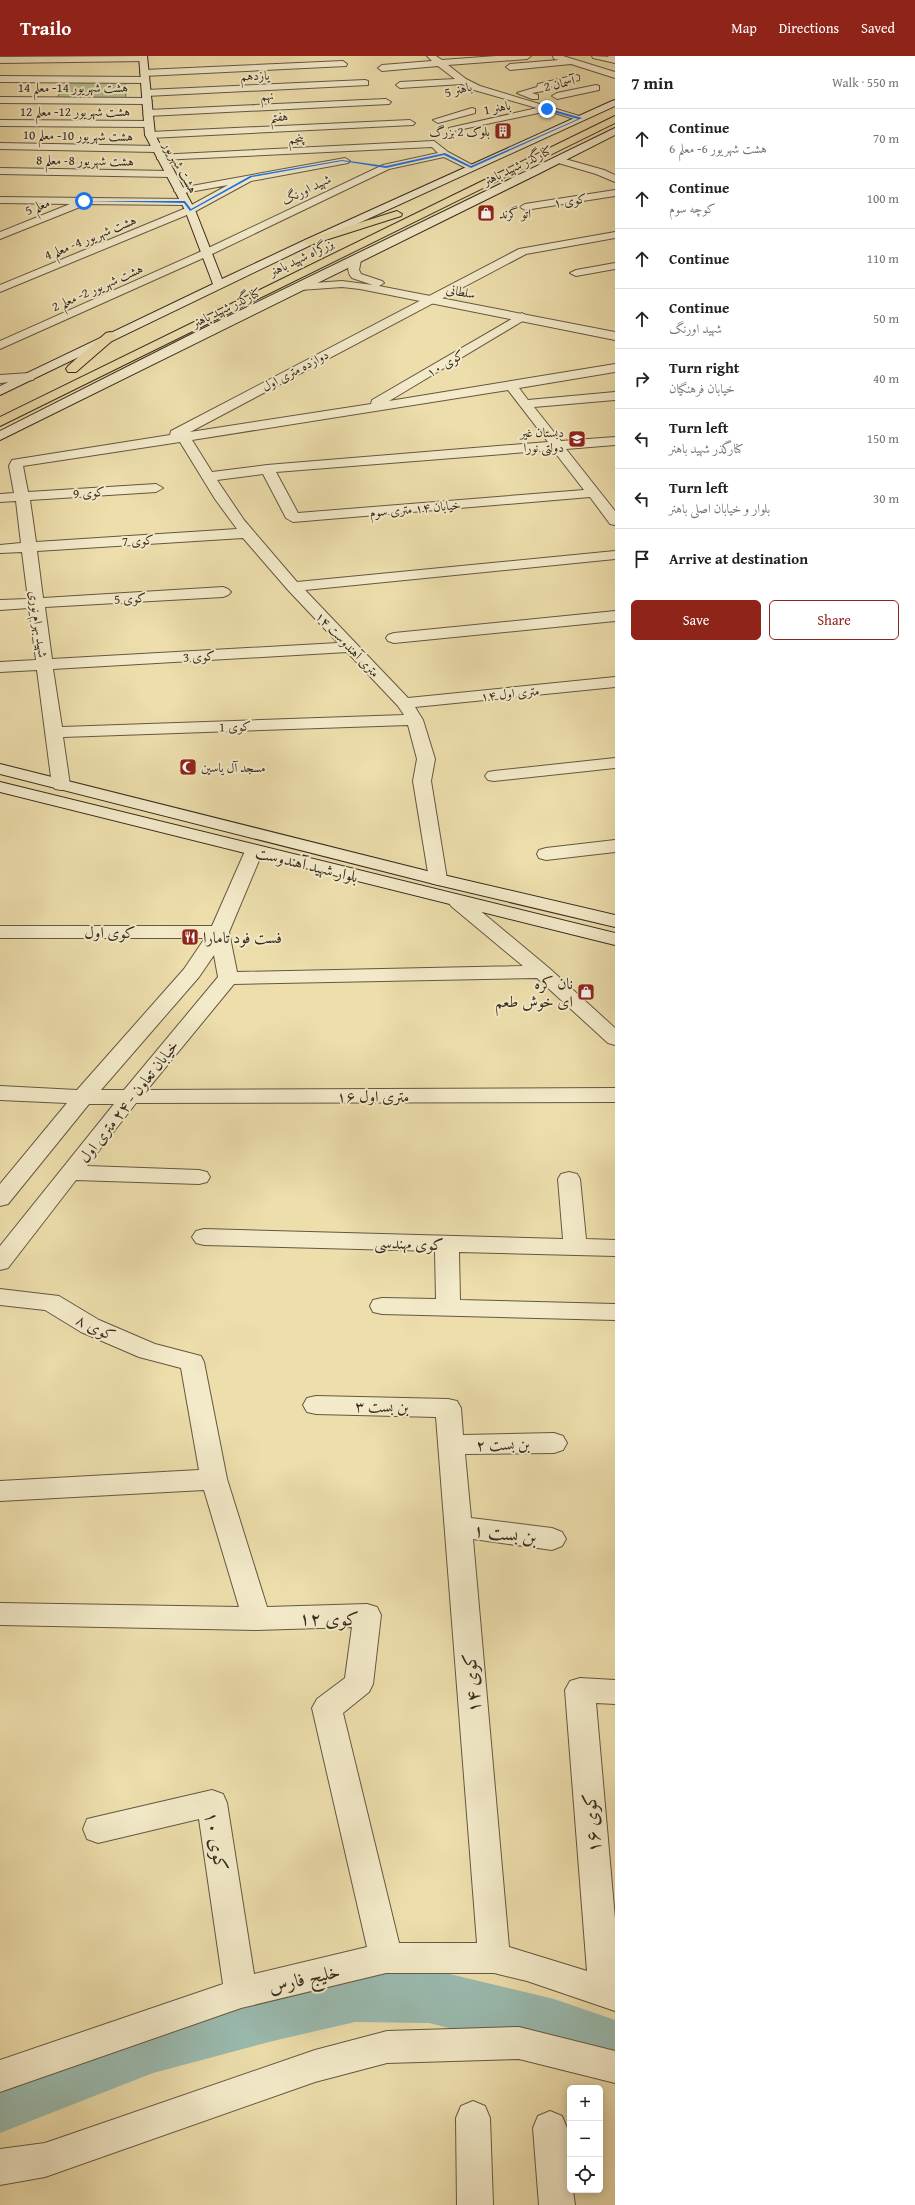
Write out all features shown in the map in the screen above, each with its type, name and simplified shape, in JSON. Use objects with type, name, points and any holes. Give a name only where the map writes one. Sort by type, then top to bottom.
[{"type":"highway","name":"بزرگراه شهید باهنر","points":[[320,250],[615,108]]},
{"type":"highway","name":"بزرگراه شهید باهنر","points":[[0,422],[112,365],[615,119]]},
{"type":"highway","points":[[407,234],[456,198]]},
{"type":"highway","points":[[308,242],[398,213]]},
{"type":"highway","points":[[72,370],[110,336]]},
{"type":"highway","points":[[112,365],[196,337]]},
{"type":"highway","points":[[59,376],[108,352]]},
{"type":"street","points":[[334,56],[445,154],[471,168]]},
{"type":"street","points":[[376,59],[420,56]]},
{"type":"street","points":[[432,56],[470,85],[581,118]]},
{"type":"street","points":[[382,68],[527,56]]},
{"type":"street","points":[[554,56],[568,62],[615,74]]},
{"type":"street","points":[[596,56],[615,58]]},
{"type":"street","points":[[609,56],[615,58]]},
{"type":"street","points":[[0,60],[143,58]]},
{"type":"street","name":"هشت شهریور","points":[[143,58],[149,130],[158,153],[171,172],[179,191],[188,206],[219,285]]},
{"type":"street","points":[[498,58],[514,67]]},
{"type":"street","points":[[499,68],[568,62]]},
{"type":"street","points":[[0,79],[349,69]]},
{"type":"street","points":[[388,75],[468,71]]},
{"type":"street","points":[[544,99],[521,93],[546,88],[541,86],[576,78]]},
{"type":"street","points":[[416,93],[492,82]]},
{"type":"street","points":[[400,85],[470,85]]},
{"type":"street","name":"یازدهم","points":[[146,97],[370,88]]},
{"type":"street","name":"آسمان 2","points":[[527,103],[596,88]]},
{"type":"street","name":"باهنر 5","points":[[472,99],[494,93]]},
{"type":"street","name":"هشت شهریور 14- معلم 14","points":[[0,100],[146,97]]},
{"type":"street","points":[[503,104],[517,100]]},
{"type":"street","name":"کنارگذر شهید باهنر","points":[[0,391],[110,336],[308,242],[615,103]]},
{"type":"street","name":"نهم","points":[[148,113],[392,107]]},
{"type":"street","points":[[438,120],[481,109]]},
{"type":"street","name":"باهنر 1","points":[[452,130],[547,109]]},
{"type":"street","name":"هشت شهریور 12- معلم 12","points":[[0,123],[149,130]]},
{"type":"street","name":"هفتم","points":[[149,130],[416,128]]},
{"type":"street","name":"کنارگذر شهید باهنر","points":[[0,436],[196,337],[558,160],[615,130]]},
{"type":"street","name":"پنجم","points":[[158,153],[434,144]]},
{"type":"street","name":"هشت شهریور 10- معلم 10","points":[[0,146],[158,153]]},
{"type":"street","name":"شهید اورنگ","points":[[206,253],[386,167],[445,154]]},
{"type":"street","points":[[179,191],[342,160],[386,167]]},
{"type":"street","points":[[558,160],[600,172],[615,179]]},
{"type":"street","points":[[600,172],[615,169]]},
{"type":"street","name":"هشت شهریور 8- معلم 8","points":[[0,171],[171,172]]},
{"type":"street","points":[[278,172],[309,177]]},
{"type":"street","name":"هشت شهریور 4- معلم 4","points":[[0,289],[251,177]]},
{"type":"street","points":[[333,181],[349,184]]},
{"type":"street","name":"کوی ۱","points":[[525,208],[615,193]]},
{"type":"street","points":[[0,200],[84,201],[188,206]]},
{"type":"street","name":"معلم 5","points":[[0,236],[84,201]]},
{"type":"street","name":"دوازده متری اول","points":[[161,442],[523,251],[615,234]]},
{"type":"street","points":[[604,237],[615,242]]},
{"type":"street","name":"هشت شهریور 2- معلم 2","points":[[0,345],[206,253]]},
{"type":"street","name":"سلطانی","points":[[355,260],[353,270],[356,276],[365,280],[522,317],[615,336]]},
{"type":"street","points":[[576,273],[615,266]]},
{"type":"street","name":"سلطانی","points":[[300,287],[342,284],[360,286],[435,297],[615,329]]},
{"type":"street","name":"کوی ۱۰","points":[[367,408],[522,317]]},
{"type":"street","points":[[161,442],[615,368]]},
{"type":"street","points":[[0,378],[29,377]]},
{"type":"street","points":[[510,386],[615,521]]},
{"type":"street","points":[[524,404],[615,396]]},
{"type":"street","name":"۱۴ متری آهندوست","points":[[184,438],[208,477],[247,533],[293,587],[404,703],[415,720],[426,759],[422,781],[438,879]]},
{"type":"street","name":"شهید بهرام نوری","points":[[61,784],[22,496],[16,466],[18,463],[161,442]]},
{"type":"street","points":[[208,477],[267,469],[556,445],[615,442]]},
{"type":"street","name":"خیابان ۱۴ متری سوم","points":[[267,469],[293,518],[595,496]]},
{"type":"street","name":"کوی 9","points":[[0,498],[156,488]]},
{"type":"street","points":[[595,496],[615,496]]},
{"type":"street","name":"کوی 7","points":[[0,549],[247,533]]},
{"type":"street","points":[[293,587],[615,555]]},
{"type":"street","name":"کوی 5","points":[[0,605],[223,592]]},
{"type":"street","points":[[394,638],[615,616]]},
{"type":"street","name":"کوی 3","points":[[0,667],[352,647]]},
{"type":"street","name":"۱۴ متری اول","points":[[404,703],[615,682]]},
{"type":"street","name":"کوی 1","points":[[54,732],[415,720]]},
{"type":"street","points":[[494,776],[615,763]]},
{"type":"street","name":"بلوار شهید آهندوست","points":[[0,769],[438,879],[615,921]]},
{"type":"street","name":"بلوار شهید آهندوست","points":[[0,787],[458,902],[615,939]]},
{"type":"street","points":[[546,854],[615,846]]},
{"type":"street","name":"خیابان تعاون - ۲۴ متری اول","points":[[0,1199],[83,1097],[192,973],[219,932],[254,851]]},
{"type":"street","points":[[458,902],[542,972],[615,1039]]},
{"type":"street","name":"کوی اول","points":[[0,932],[219,932]]},
{"type":"street","points":[[219,932],[228,978],[542,972]]},
{"type":"street","name":"خیابان تعاون - ۲۴ متری اول","points":[[0,1262],[131,1096],[228,978]]},
{"type":"street","name":"۱۶ متری اول","points":[[0,1093],[83,1097],[615,1096]]},
{"type":"street","points":[[71,1173],[199,1177]]},
{"type":"street","points":[[569,1179],[575,1247]]},
{"type":"street","name":"کوی مهندسی","points":[[204,1237],[615,1248]]},
{"type":"street","points":[[446,1244],[448,1308]]},
{"type":"street","name":"کوی ۸","points":[[0,1297],[50,1302],[90,1326],[148,1351],[192,1362],[214,1479]]},
{"type":"street","points":[[382,1306],[615,1312]]},
{"type":"street","name":"بن بست ۳","points":[[316,1405],[448,1408]]},
{"type":"street","name":"کوی ۱۴","points":[[448,1408],[494,1958]]},
{"type":"street","name":"بن بست ۲","points":[[451,1445],[554,1443]]},
{"type":"street","points":[[0,1491],[214,1479],[257,1619]]},
{"type":"street","name":"بن بست ۱","points":[[458,1527],[552,1539]]},
{"type":"street","name":"کوی ۱۲","points":[[0,1614],[257,1619],[367,1615],[359,1684],[327,1708],[386,1958]]},
{"type":"street","name":"کوی ۱۶","points":[[610,1993],[580,1690],[615,1692]]},
{"type":"street","name":"کوی ۱۰","points":[[98,1828],[212,1803],[241,1993]]},
{"type":"street","name":"خلیج فارس","points":[[0,2076],[241,1993],[386,1958],[494,1958],[610,1993]]},
{"type":"street","points":[[0,2167],[45,2160],[315,2066],[387,2047],[519,2042],[615,2067]]},
{"type":"street","points":[[473,2118],[475,2205]]},
{"type":"street","points":[[550,2128],[557,2205]]},
{"type":"green space","points":[[67,80],[125,81],[126,99],[57,98]]},
{"type":"waterway","points":[[0,2103],[153,2045],[273,2013],[355,1995],[429,1996],[554,2027],[615,2049]]},
{"type":"place","name":"بلوک 2 بزرگ","points":[[503,131]]},
{"type":"place","name":"اتو گرند","points":[[486,213]]},
{"type":"place","name":"دبستان غیر دولتی نورا","points":[[577,439]]},
{"type":"place","name":"مسجد آل یاسین","points":[[188,767]]},
{"type":"place","name":"فست فود تامارا","points":[[190,937]]},
{"type":"place","name":"نان کره ای خوش طعم","points":[[586,992]]},
{"type":"route","points":[[84,201],[185,202],[190,210],[251,177],[342,160],[386,167],[445,154],[471,168],[581,118],[547,109]]}]
